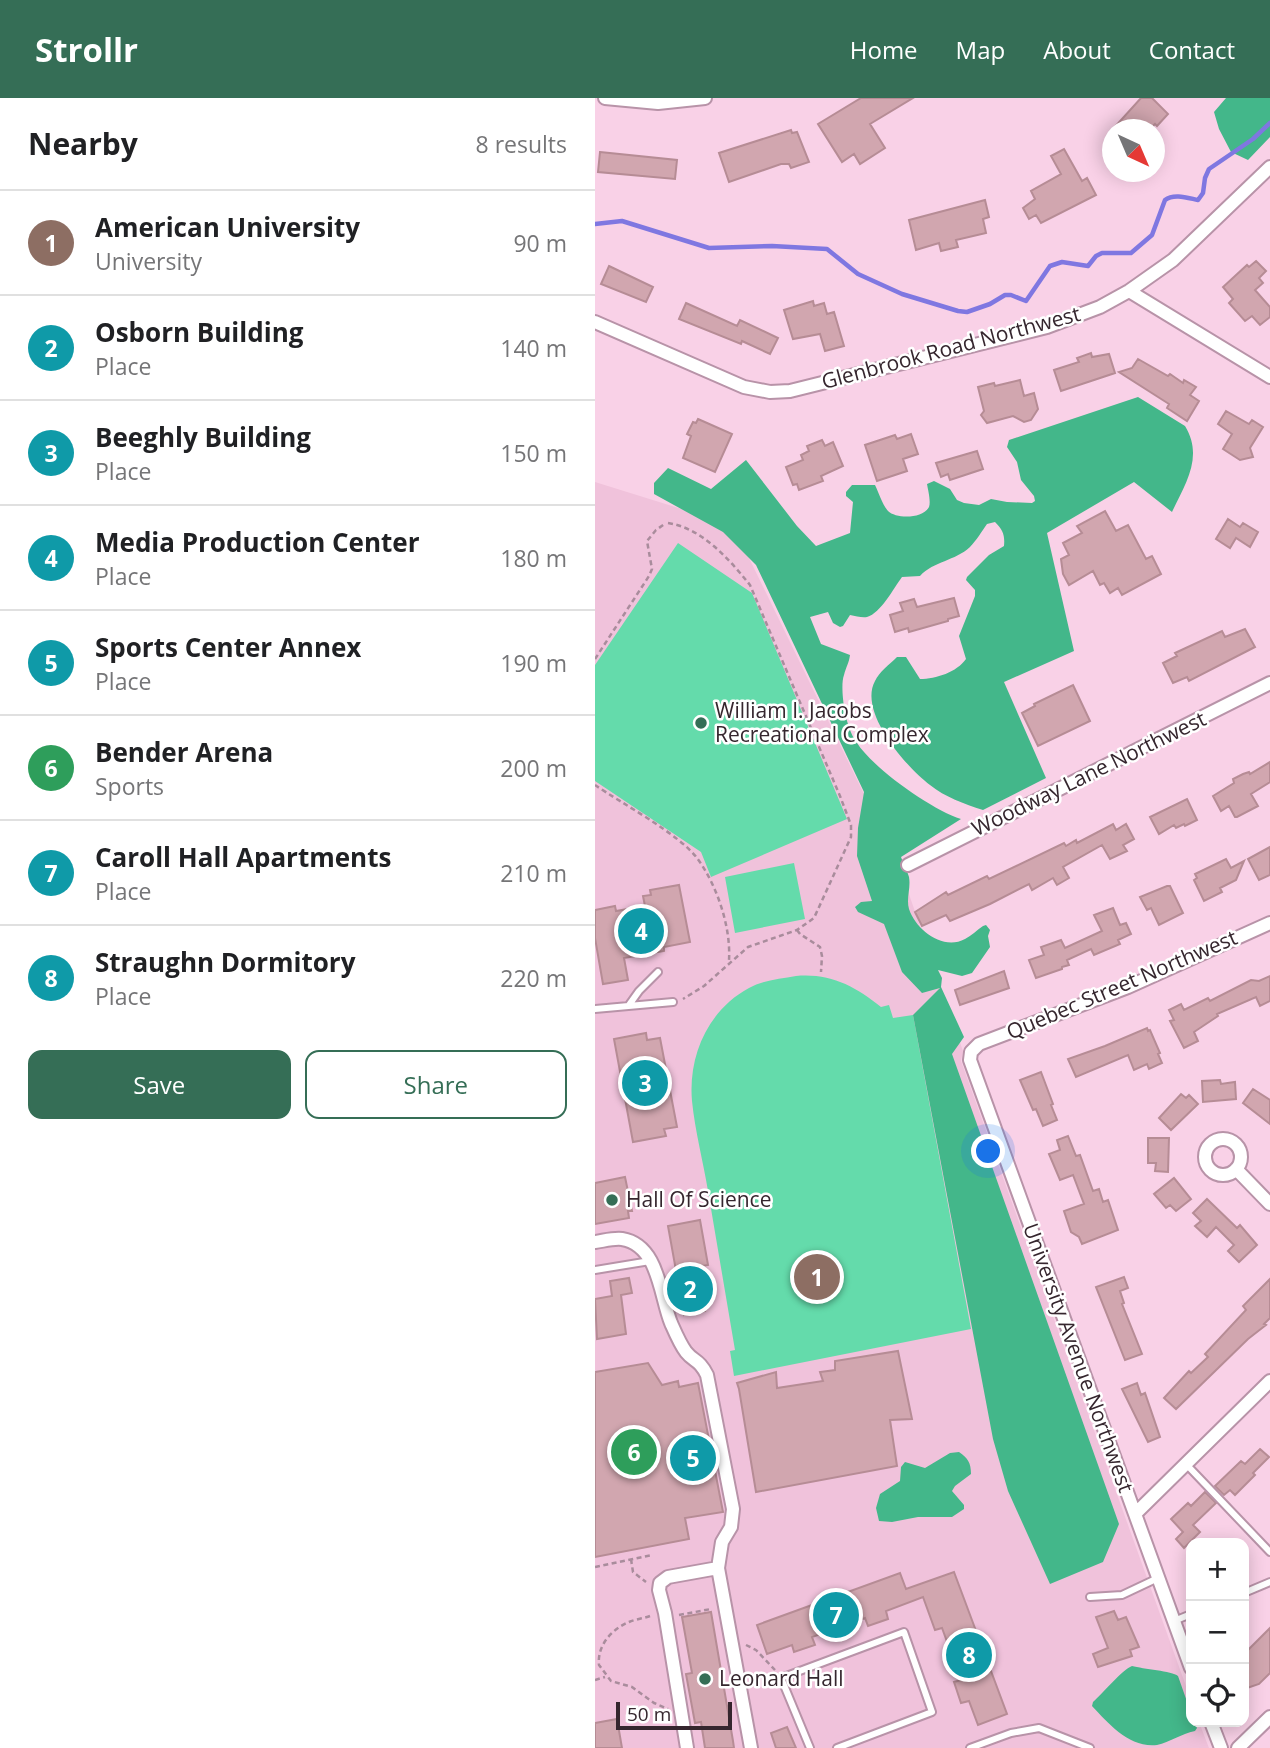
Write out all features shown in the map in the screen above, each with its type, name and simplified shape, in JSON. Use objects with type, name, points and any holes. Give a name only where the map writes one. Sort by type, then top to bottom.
[{"type":"street","points":[[605,98],[658,103],[705,98]]},
{"type":"street","name":"Glenbrook Road Northwest","points":[[595,322],[744,387],[783,392],[1047,327],[1090,312],[1129,291],[1180,254],[1270,167]]},
{"type":"street","points":[[1129,291],[1270,377]]},
{"type":"street","name":"Woodway Lane Northwest","points":[[908,865],[1270,683]]},
{"type":"street","name":"Quebec Street Northwest","points":[[974,1048],[988,1040],[1149,978],[1270,923]]},
{"type":"street","name":"University Avenue Northwest","points":[[974,1048],[970,1060],[973,1070],[1190,1664]]},
{"type":"street","points":[[1236,1169],[1270,1204]]},
{"type":"street","points":[[595,1242],[622,1239],[636,1245],[647,1255],[686,1353],[701,1362],[707,1375],[733,1509],[731,1527],[722,1542],[719,1568],[751,1748]]},
{"type":"street","points":[[1135,1514],[1185,1463],[1267,1389]]},
{"type":"street","points":[[687,1748],[659,1590],[660,1583],[668,1577],[719,1568]]},
{"type":"street","points":[[1238,1748],[1270,1717]]},
{"type":"street","points":[[1212,1727],[1216,1747]]},
{"type":"lane","points":[[629,1005],[658,972]]},
{"type":"lane","points":[[595,1009],[673,1002]]},
{"type":"lane","points":[[595,1270],[650,1261]]},
{"type":"lane","points":[[1185,1463],[1270,1552]]},
{"type":"lane","points":[[1090,1597],[1122,1595],[1159,1578]]},
{"type":"lane","points":[[1249,1591],[1270,1582]]},
{"type":"lane","points":[[1174,1621],[1186,1616]]},
{"type":"lane","points":[[810,1748],[781,1678],[904,1632],[932,1712],[837,1748]]},
{"type":"lane","points":[[970,1748],[1011,1732],[1039,1728],[1090,1748]]},
{"type":"path","points":[[596,656],[649,576],[652,569],[647,541],[656,530],[668,523],[680,525],[705,539],[750,585],[851,825],[851,837],[846,851],[814,918],[797,929],[748,947],[693,993],[673,1002]]},
{"type":"path","points":[[595,785],[676,839],[697,859],[716,894],[726,924],[730,940],[729,962]]},
{"type":"path","points":[[797,929],[820,947],[821,972]]},
{"type":"path","points":[[595,1567],[652,1555]]},
{"type":"path","points":[[631,1559],[633,1572],[646,1580],[646,1583]]},
{"type":"path","points":[[680,1626],[678,1615],[716,1608]]},
{"type":"path","points":[[649,1610],[650,1617],[628,1622],[603,1642],[598,1654],[599,1660],[606,1677],[611,1681],[632,1687],[654,1703],[682,1713]]},
{"type":"path","points":[[731,1639],[756,1650],[781,1678]]},
{"type":"path","points":[[595,1680],[606,1677]]},
{"type":"shaded area","points":[[595,482],[733,525],[900,868],[963,1051],[961,1061],[1186,1686],[1186,1727],[1201,1727],[1209,1748],[595,1748]]},
{"type":"green space","points":[[1226,98],[1270,98],[1270,137],[1248,160],[1231,152],[1219,129],[1214,112]]},
{"type":"green space","points":[[1138,397],[1185,426],[1193,449],[1191,470],[1172,512],[1134,482],[1047,533],[1074,651],[1004,682],[1046,778],[983,810],[962,803],[936,789],[909,766],[887,738],[873,708],[871,694],[875,681],[897,657],[906,657],[920,679],[946,674],[966,659],[959,636],[975,590],[966,580],[989,555],[1004,546],[1003,533],[995,522],[987,524],[964,552],[932,567],[920,576],[902,577],[882,606],[872,615],[850,615],[840,627],[833,623],[828,612],[810,617],[821,644],[850,655],[843,678],[843,695],[847,721],[857,743],[876,765],[905,787],[935,807],[961,819],[901,857],[909,877],[908,905],[913,917],[931,936],[948,942],[965,939],[986,925],[990,930],[990,947],[972,973],[962,976],[938,970],[942,978],[941,987],[964,1037],[952,1054],[1119,1524],[1103,1562],[1050,1584],[1008,1491],[993,1439],[913,1015],[940,988],[922,993],[902,972],[884,924],[858,912],[855,907],[861,902],[872,901],[857,856],[864,792],[756,565],[723,532],[654,494],[654,483],[668,468],[711,489],[746,460],[797,526],[816,546],[850,533],[853,502],[846,496],[846,492],[852,485],[875,485],[888,511],[903,516],[915,516],[926,511],[930,502],[927,484],[934,481],[950,489],[957,500],[964,503],[979,505],[991,499],[1032,503],[1035,501],[1034,496],[1021,480],[1017,462],[1007,447],[1009,440]]},
{"type":"green space","name":"William I. Jacobs Recreational Complex","points":[[678,543],[752,593],[847,819],[711,877],[701,852],[595,781],[595,665]]},
{"type":"green space","points":[[794,863],[805,919],[735,933],[725,877]]},
{"type":"green space","points":[[796,976],[820,977],[841,982],[881,1007],[889,1005],[893,1018],[913,1015],[971,1329],[734,1376],[730,1351],[735,1350],[693,1112],[693,1067],[697,1051],[712,1022],[735,997],[760,983]]},
{"type":"green space","points":[[959,1452],[968,1461],[971,1474],[952,1491],[964,1505],[964,1509],[952,1517],[879,1521],[876,1508],[880,1494],[900,1481],[901,1467],[905,1462],[925,1468],[950,1453]]},
{"type":"green space","points":[[1132,1666],[1178,1676],[1186,1699],[1186,1727],[1196,1727],[1195,1731],[1162,1744],[1147,1745],[1129,1739],[1105,1720],[1092,1706],[1093,1702]]},
{"type":"building","points":[[861,98],[913,98],[870,124],[885,148],[860,164],[854,154],[842,162],[818,124]]},
{"type":"building","points":[[1141,98],[1152,98],[1168,114],[1163,119],[1122,119]]},
{"type":"building","points":[[791,130],[792,133],[797,132],[809,162],[791,168],[789,164],[781,164],[729,182],[719,153]]},
{"type":"building","points":[[1064,149],[1082,181],[1087,178],[1096,195],[1041,223],[1036,215],[1029,219],[1023,208],[1035,199],[1031,191],[1061,174],[1051,156]]},
{"type":"building","points":[[600,152],[677,160],[675,179],[598,172]]},
{"type":"building","points":[[985,200],[989,217],[983,219],[986,233],[956,240],[958,247],[941,251],[939,243],[916,250],[909,220]]},
{"type":"building","points":[[1256,261],[1266,271],[1259,278],[1263,283],[1255,290],[1270,307],[1270,317],[1260,325],[1252,316],[1245,321],[1229,303],[1233,299],[1223,287],[1247,265],[1249,267]]},
{"type":"building","points":[[609,266],[653,287],[646,302],[601,284]]},
{"type":"building","points":[[813,301],[814,306],[824,303],[827,314],[834,312],[844,346],[825,351],[820,334],[793,339],[784,310]]},
{"type":"building","points":[[686,303],[737,326],[740,320],[778,338],[770,354],[742,341],[741,344],[679,319]]},
{"type":"building","points":[[1091,353],[1092,357],[1109,354],[1115,373],[1061,391],[1054,370],[1079,362],[1077,358]]},
{"type":"building","points":[[1138,359],[1168,376],[1170,374],[1183,383],[1184,380],[1196,387],[1190,395],[1199,401],[1187,421],[1167,408],[1169,404],[1119,372],[1132,368]]},
{"type":"building","points":[[1020,380],[1024,396],[1034,393],[1038,409],[1031,420],[1024,422],[1013,416],[987,423],[981,415],[984,411],[978,387]]},
{"type":"building","points":[[1226,411],[1249,424],[1252,420],[1263,427],[1250,448],[1253,457],[1240,460],[1223,449],[1232,434],[1218,424]]},
{"type":"building","points":[[698,419],[732,434],[715,472],[683,458],[691,436],[687,434],[693,422],[696,423]]},
{"type":"building","points":[[911,434],[918,454],[903,459],[907,471],[877,481],[865,445],[895,435],[897,439]]},
{"type":"building","points":[[822,440],[825,446],[833,442],[843,466],[821,476],[823,481],[799,490],[797,484],[793,485],[786,467],[803,460],[801,455],[809,451],[807,446]]},
{"type":"building","points":[[977,451],[983,469],[950,480],[948,474],[941,477],[936,463]]},
{"type":"building","points":[[1105,511],[1116,531],[1128,525],[1146,559],[1152,556],[1161,574],[1122,595],[1118,588],[1110,593],[1104,583],[1100,585],[1093,571],[1069,585],[1063,574],[1061,559],[1069,555],[1063,543],[1082,533],[1077,526]]},
{"type":"building","points":[[1228,519],[1240,527],[1243,523],[1258,532],[1250,547],[1236,538],[1230,548],[1216,539]]},
{"type":"building","points":[[954,598],[959,616],[909,632],[908,628],[895,632],[890,615],[903,611],[900,603],[914,599],[917,607]]},
{"type":"building","points":[[1245,629],[1255,647],[1189,681],[1187,677],[1173,683],[1163,663],[1177,656],[1175,653],[1222,631],[1225,637]]},
{"type":"building","points":[[1073,685],[1090,721],[1038,746],[1022,713],[1035,706],[1034,704]]},
{"type":"building","points":[[1270,762],[1270,782],[1251,794],[1258,806],[1237,817],[1229,806],[1221,811],[1213,796],[1234,783],[1233,779],[1249,772],[1250,774]]},
{"type":"building","points":[[1187,799],[1197,820],[1176,828],[1174,825],[1159,834],[1150,817]]},
{"type":"building","points":[[1113,824],[1116,830],[1126,824],[1134,839],[1123,845],[1127,851],[1110,859],[1102,845],[1063,867],[1069,878],[1057,885],[1053,878],[1032,890],[1029,884],[950,921],[946,915],[922,926],[915,912],[946,892],[948,895],[987,876],[989,879],[1064,843],[1066,846],[1076,840],[1077,843]]},
{"type":"building","points":[[1270,847],[1270,875],[1259,880],[1248,859]]},
{"type":"building","points":[[1226,859],[1231,868],[1244,861],[1236,880],[1220,888],[1222,892],[1204,901],[1194,880],[1197,878],[1195,874]]},
{"type":"building","points":[[679,885],[690,942],[664,947],[664,951],[624,958],[628,980],[603,984],[595,938],[595,910],[615,906],[616,911],[645,906],[643,896],[651,895],[650,890]]},
{"type":"building","points":[[1170,886],[1183,913],[1159,925],[1151,908],[1147,910],[1140,897]]},
{"type":"building","points":[[1113,908],[1120,925],[1126,923],[1131,934],[1118,940],[1120,944],[1094,955],[1091,949],[1067,960],[1069,965],[1062,969],[1036,978],[1029,960],[1044,955],[1041,947],[1061,940],[1065,948],[1102,931],[1094,915]]},
{"type":"building","points":[[1004,971],[1009,988],[960,1005],[955,990]]},
{"type":"building","points":[[1270,976],[1270,1001],[1260,1006],[1256,997],[1217,1014],[1218,1016],[1194,1032],[1198,1041],[1184,1048],[1170,1021],[1174,1020],[1169,1010],[1181,1004],[1184,1010],[1208,998],[1210,1001],[1251,980],[1259,981]]},
{"type":"building","points":[[1147,1028],[1160,1053],[1158,1054],[1162,1063],[1149,1069],[1147,1064],[1134,1070],[1128,1055],[1076,1077],[1068,1059]]},
{"type":"building","points":[[646,1033],[647,1040],[660,1038],[677,1127],[664,1129],[666,1136],[633,1142],[614,1039]]},
{"type":"building","points":[[1041,1072],[1057,1120],[1043,1126],[1020,1080]]},
{"type":"building","points":[[1220,1080],[1221,1084],[1235,1082],[1236,1099],[1203,1102],[1202,1081]]},
{"type":"building","points":[[1253,1089],[1270,1100],[1270,1124],[1243,1103]]},
{"type":"building","points":[[1181,1094],[1186,1098],[1189,1095],[1198,1104],[1171,1130],[1159,1118]]},
{"type":"building","points":[[1068,1136],[1076,1156],[1080,1155],[1093,1191],[1099,1189],[1103,1202],[1108,1200],[1118,1230],[1082,1244],[1079,1237],[1071,1232],[1064,1211],[1084,1204],[1073,1175],[1060,1180],[1049,1154],[1060,1150],[1057,1140]]},
{"type":"building","points":[[1148,1138],[1169,1138],[1168,1172],[1155,1171],[1156,1163],[1148,1163]]},
{"type":"building","name":"Hall Of Science","points":[[625,1177],[632,1211],[628,1211],[629,1218],[595,1224],[595,1183]]},
{"type":"building","points":[[1174,1178],[1191,1199],[1176,1211],[1170,1205],[1166,1208],[1154,1194]]},
{"type":"building","points":[[1207,1199],[1237,1228],[1240,1225],[1257,1245],[1239,1262],[1228,1251],[1234,1245],[1216,1227],[1207,1237],[1195,1226],[1201,1221],[1193,1213]]},
{"type":"building","points":[[700,1220],[708,1265],[696,1267],[705,1311],[684,1315],[668,1226]]},
{"type":"building","points":[[1124,1277],[1128,1288],[1120,1291],[1124,1303],[1122,1304],[1142,1354],[1125,1360],[1096,1287]]},
{"type":"building","points":[[629,1278],[632,1293],[621,1295],[626,1334],[597,1339],[595,1299],[612,1296],[610,1281]]},
{"type":"building","points":[[1270,1279],[1270,1318],[1264,1324],[1266,1325],[1176,1409],[1164,1398],[1189,1371],[1191,1373],[1208,1357],[1205,1354],[1246,1310],[1243,1306]]},
{"type":"building","points":[[898,1351],[912,1419],[890,1420],[897,1466],[756,1492],[737,1383],[776,1372],[777,1388],[823,1381],[820,1372],[835,1370],[835,1361]]},
{"type":"building","points":[[648,1363],[662,1385],[678,1381],[679,1387],[698,1383],[723,1512],[685,1518],[689,1539],[595,1557],[595,1372]]},
{"type":"building","points":[[1137,1383],[1141,1395],[1145,1393],[1160,1437],[1148,1442],[1122,1389]]},
{"type":"building","points":[[1260,1449],[1269,1457],[1253,1473],[1255,1475],[1235,1495],[1230,1490],[1224,1495],[1215,1486],[1241,1461],[1245,1464]]},
{"type":"building","points":[[1205,1492],[1216,1503],[1193,1525],[1200,1532],[1194,1538],[1186,1538],[1184,1548],[1176,1539],[1183,1532],[1171,1519],[1188,1503],[1191,1506]]},
{"type":"building","points":[[954,1572],[1007,1714],[978,1725],[969,1701],[961,1703],[954,1682],[961,1680],[942,1628],[935,1630],[923,1597],[886,1611],[888,1619],[868,1626],[865,1618],[812,1637],[815,1645],[794,1652],[792,1645],[767,1654],[757,1625],[900,1573],[906,1589]]},
{"type":"building","points":[[1114,1611],[1118,1620],[1126,1617],[1139,1647],[1130,1650],[1132,1656],[1098,1667],[1093,1654],[1108,1648],[1096,1617]]},
{"type":"building","name":"Leonard Hall","points":[[711,1612],[734,1748],[705,1748],[701,1722],[695,1723],[686,1674],[692,1673],[682,1617]]},
{"type":"building","points":[[1270,1628],[1270,1673],[1259,1684],[1249,1687],[1249,1664],[1249,1649]]},
{"type":"building","points":[[617,1719],[622,1748],[595,1748],[595,1723]]},
{"type":"building","points":[[787,1727],[796,1748],[776,1748],[771,1733]]},
{"type":"waterway","points":[[595,224],[622,221],[709,248],[772,246],[827,249],[858,274],[902,294],[967,312],[1005,295],[1026,301],[1050,266],[1062,262],[1088,266],[1102,253],[1131,253],[1152,235],[1165,200],[1177,196],[1198,200],[1203,193],[1209,169],[1253,139],[1270,123]]},
{"type":"place","name":"William I. Jacobs Recreational Complex","points":[[701,723]]},
{"type":"place","name":"Media Production Center","points":[[641,931]]},
{"type":"place","name":"Beeghly Building","points":[[645,1083]]},
{"type":"place","name":"Hall Of Science","points":[[612,1200]]},
{"type":"place","name":"American University","points":[[817,1277]]},
{"type":"place","name":"Osborn Building","points":[[690,1289]]},
{"type":"place","name":"Bender Arena","points":[[634,1452]]},
{"type":"place","name":"Sports Center Annex","points":[[693,1458]]},
{"type":"place","name":"Caroll Hall Apartments","points":[[836,1615]]},
{"type":"place","name":"Straughn Dormitory","points":[[969,1655]]},
{"type":"place","name":"Leonard Hall","points":[[705,1679]]}]
